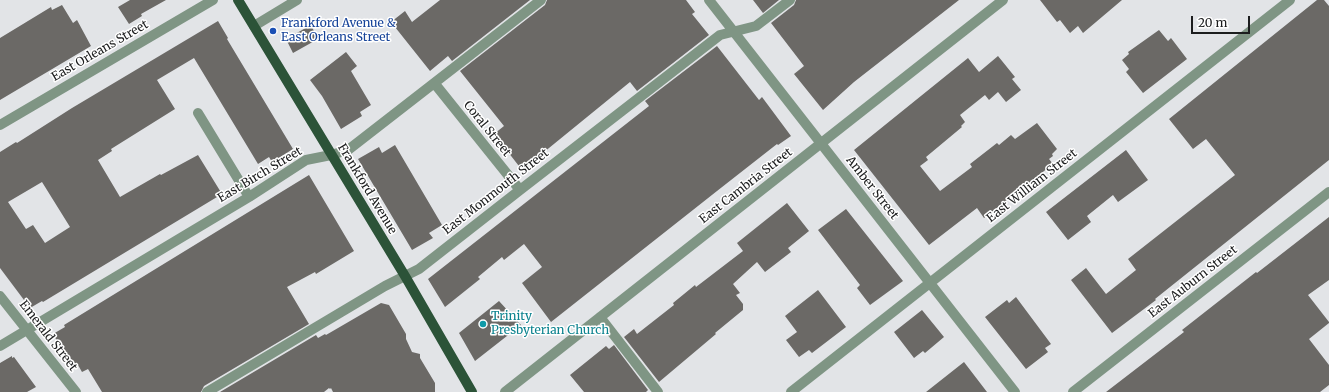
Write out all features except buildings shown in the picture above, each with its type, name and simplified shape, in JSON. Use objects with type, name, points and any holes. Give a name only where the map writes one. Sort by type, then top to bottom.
[{"type":"main road","name":"Frankford Avenue","points":[[238,0],[472,392]]},
{"type":"street","name":"East Orleans Street","points":[[0,125],[213,0]]},
{"type":"street","points":[[254,26],[297,0]]},
{"type":"street","name":"East Birch Street","points":[[0,346],[249,197],[306,160],[348,150],[435,84],[541,0]]},
{"type":"street","name":"Amber Street","points":[[709,0],[1015,392]]},
{"type":"street","name":"East Monmouth Street","points":[[207,392],[385,286],[419,269],[720,35],[756,26],[790,0]]},
{"type":"street","name":"East Cambria Street","points":[[505,392],[1004,0]]},
{"type":"street","name":"East William Street","points":[[791,392],[1290,0]]},
{"type":"street","name":"Coral Street","points":[[435,84],[520,190]]},
{"type":"street","points":[[198,113],[249,197]]},
{"type":"street","name":"East Auburn Street","points":[[1073,392],[1329,192]]},
{"type":"street","name":"Emerald Street","points":[[0,296],[76,392]]},
{"type":"street","points":[[600,318],[658,392]]},
{"type":"place","name":"Frankford Avenue & East Orleans Street","points":[[273,31]]},
{"type":"place","name":"Trinity Presbyterian Church","points":[[483,324]]}]
